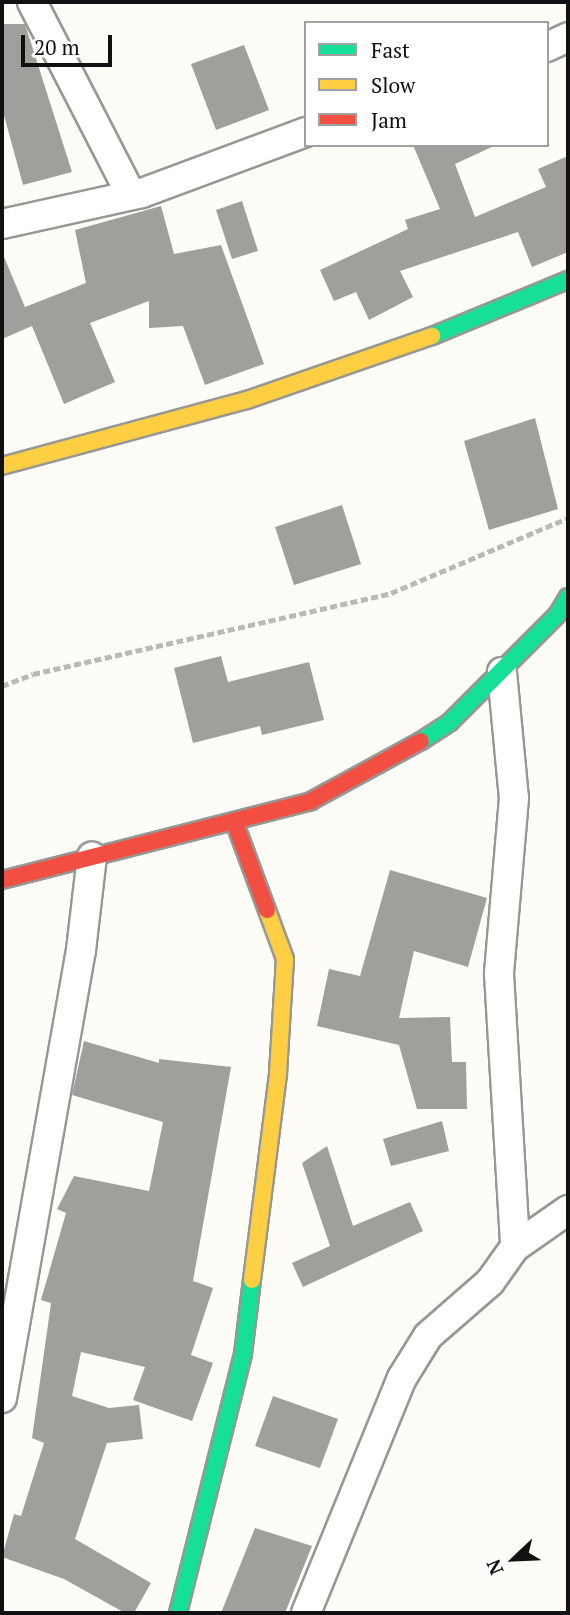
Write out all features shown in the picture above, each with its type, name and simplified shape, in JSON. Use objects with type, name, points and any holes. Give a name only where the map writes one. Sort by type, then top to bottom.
[{"type":"street","points":[[32,2],[131,195]]},
{"type":"street","points":[[549,46],[568,37]]},
{"type":"street","points":[[2,225],[131,195],[304,133]]},
{"type":"street","points":[[2,466],[247,400],[433,336],[568,281]]},
{"type":"street","points":[[2,880],[311,801],[392,761],[450,722],[502,672],[568,597]]},
{"type":"street","points":[[502,672],[513,798],[499,974],[515,1247]]},
{"type":"street","points":[[178,1613],[187,1591],[243,1354],[278,1073],[285,959],[234,821]]},
{"type":"street","points":[[2,1398],[81,950],[92,858]]},
{"type":"street","points":[[306,1613],[402,1378],[428,1336],[490,1282],[515,1247],[568,1210]]},
{"type":"path","points":[[2,686],[33,674],[391,593],[568,519]]},
{"type":"building","points":[[2,24],[25,24],[72,172],[23,185],[2,108]]},
{"type":"building","points":[[244,45],[269,110],[216,130],[191,64]]},
{"type":"building","points":[[414,147],[492,147],[455,164],[475,217],[546,187],[538,169],[568,156],[568,252],[532,267],[518,232],[400,271],[413,297],[369,320],[356,292],[334,301],[320,270],[408,229],[405,220],[440,209]]},
{"type":"building","points":[[242,201],[258,251],[232,259],[216,210]]},
{"type":"building","points":[[161,206],[174,254],[221,245],[264,364],[205,385],[183,326],[149,328],[149,301],[90,323],[115,382],[64,404],[32,326],[2,339],[2,252],[25,307],[86,283],[75,230]]},
{"type":"building","points":[[535,418],[558,509],[489,530],[464,441]]},
{"type":"building","points":[[342,505],[361,564],[294,585],[275,527]]},
{"type":"building","points":[[221,656],[228,682],[309,662],[324,720],[262,735],[260,726],[193,743],[174,668]]},
{"type":"building","points":[[390,870],[487,898],[468,967],[414,951],[399,1018],[450,1017],[452,1062],[466,1062],[467,1109],[417,1109],[399,1045],[317,1026],[329,969],[360,976]]},
{"type":"building","points":[[84,1041],[159,1063],[159,1059],[231,1067],[193,1281],[213,1288],[191,1355],[213,1363],[192,1421],[133,1400],[145,1367],[81,1352],[72,1396],[109,1408],[139,1405],[143,1439],[107,1443],[75,1539],[151,1583],[134,1613],[125,1613],[64,1579],[2,1557],[14,1514],[21,1516],[44,1443],[32,1438],[51,1303],[41,1300],[66,1213],[57,1209],[74,1176],[149,1191],[163,1122],[72,1095]]},
{"type":"building","points":[[442,1121],[449,1151],[391,1166],[383,1139]]},
{"type":"building","points":[[327,1146],[353,1226],[410,1202],[423,1231],[303,1287],[292,1263],[330,1246],[302,1163]]},
{"type":"building","points":[[273,1396],[338,1419],[320,1468],[255,1446]]},
{"type":"building","points":[[255,1528],[312,1546],[285,1613],[221,1613]]},
{"type":"traffic: fast","points":[[432,336],[568,280]]},
{"type":"traffic: fast","points":[[421,741],[450,722],[557,615],[568,597]]},
{"type":"traffic: fast","points":[[178,1613],[243,1354],[252,1280]]},
{"type":"traffic: slow","points":[[2,466],[247,400],[432,336]]},
{"type":"traffic: slow","points":[[252,1280],[278,1073],[285,959],[267,910]]},
{"type":"traffic: jam","points":[[2,880],[311,801],[421,741]]},
{"type":"traffic: jam","points":[[234,821],[267,910]]}]
